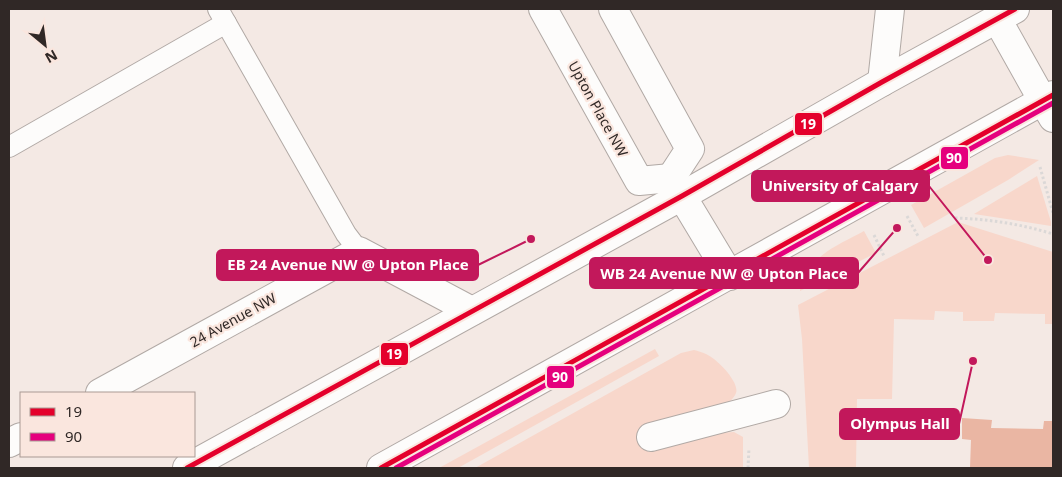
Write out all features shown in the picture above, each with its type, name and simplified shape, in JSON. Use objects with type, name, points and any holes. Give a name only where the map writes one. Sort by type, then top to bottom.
[{"type":"street","name":"Upton Place NW","points":[[543,9],[639,182],[676,187]]},
{"type":"street","points":[[613,9],[690,148],[676,187]]},
{"type":"street","points":[[882,82],[890,9]]},
{"type":"street","points":[[187,468],[472,311],[676,187],[882,82],[1006,14],[1050,105],[730,276],[381,468]]},
{"type":"street","points":[[676,187],[730,276]]},
{"type":"street","points":[[358,251],[472,311]]},
{"type":"street","name":"24 Avenue NW","points":[[102,392],[358,251]]},
{"type":"street","points":[[651,436],[776,404]]},
{"type":"street","points":[[9,443],[20,437]]},
{"type":"lane","points":[[9,147],[222,16],[346,234],[358,251]]},
{"type":"path","points":[[1040,167],[1053,213]]},
{"type":"path","points":[[898,219],[906,214],[919,238]]},
{"type":"path","points":[[955,218],[985,218],[1053,234]]},
{"type":"path","points":[[872,232],[884,256]]},
{"type":"path","points":[[748,468],[749,443]]},
{"type":"shaded area","points":[[1008,155],[1039,160],[924,228],[911,205],[995,158]]},
{"type":"shaded area","points":[[1037,176],[1051,226],[974,214]]},
{"type":"shaded area","points":[[958,222],[1053,252],[1053,324],[1045,324],[1045,314],[995,313],[994,321],[963,321],[963,312],[935,311],[934,320],[894,319],[892,399],[857,399],[856,468],[809,468],[802,339],[798,305]]},
{"type":"shaded area","points":[[864,231],[876,253],[800,291],[805,276],[816,261],[830,249]]},
{"type":"shaded area","points":[[655,349],[659,356],[458,468],[439,468]]},
{"type":"shaded area","points":[[694,350],[710,356],[721,365],[731,377],[736,393],[730,401],[721,406],[641,427],[648,452],[720,433],[734,432],[743,437],[743,468],[475,468],[681,353]]},
{"type":"shaded area","points":[[962,418],[992,420],[991,428],[1043,429],[1044,421],[1053,421],[1053,468],[970,468],[971,440],[962,439]]},
{"type":"transit line","name":"19","points":[[187,468],[682,196],[1015,9]]},
{"type":"transit line","name":"19","points":[[381,468],[1053,95]]},
{"type":"transit line","name":"90","points":[[396,468],[1053,103]]},
{"type":"place","name":"WB 24 Avenue NW @ Upton Place","points":[[897,228]]},
{"type":"place","name":"EB 24 Avenue NW @ Upton Place","points":[[531,239]]},
{"type":"place","name":"University of Calgary","points":[[988,260]]},
{"type":"place","name":"Olympus Hall","points":[[973,361]]}]
